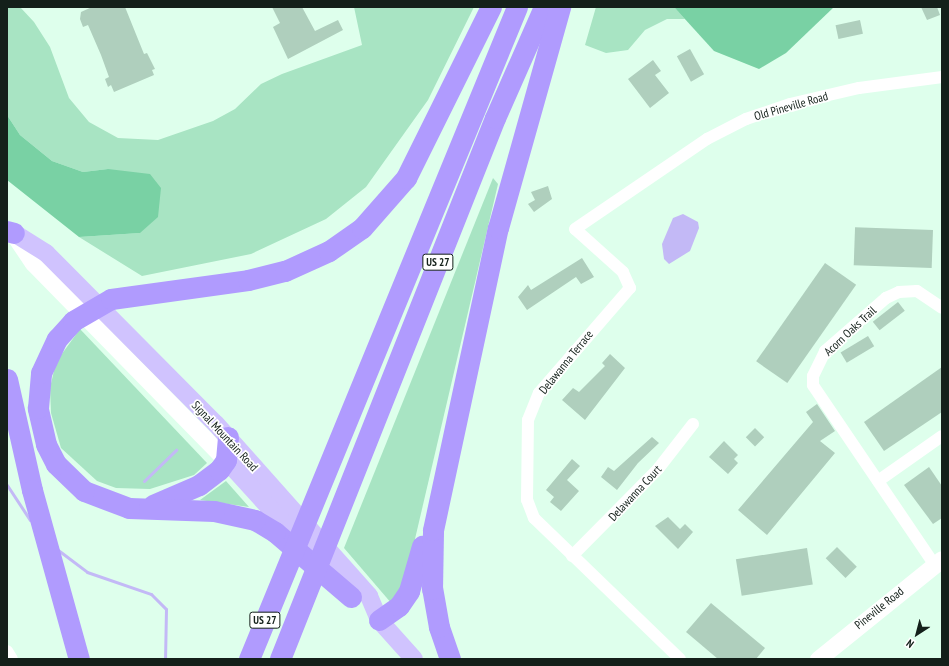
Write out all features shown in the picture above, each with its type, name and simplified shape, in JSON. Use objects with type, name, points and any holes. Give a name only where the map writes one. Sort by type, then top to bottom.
[{"type":"highway","points":[[351,597],[275,532],[255,520],[214,511],[145,508],[100,500],[69,479],[56,464],[46,444],[38,408],[42,373],[57,340],[89,309],[111,299],[153,291],[248,280],[285,271],[329,251],[362,228],[406,178],[492,7]]},
{"type":"highway","name":"US 27","points":[[249,659],[517,7]]},
{"type":"highway","name":"US 27","points":[[280,659],[337,519],[495,118],[544,7]]},
{"type":"highway","points":[[379,620],[399,606],[414,583],[456,415],[498,228],[560,7]]},
{"type":"highway","points":[[7,378],[32,490],[79,659]]},
{"type":"highway","points":[[450,659],[435,608],[431,556],[456,415]]},
{"type":"highway","points":[[145,508],[199,485],[226,460],[228,437]]},
{"type":"main road","name":"Signal Mountain Road","points":[[9,230],[46,253],[228,437],[369,596],[379,620]]},
{"type":"main road","name":"Signal Mountain Road","points":[[9,230],[34,263],[226,460],[351,597],[379,620],[414,659]]},
{"type":"main road","name":"Pineville Road","points":[[818,659],[938,561]]},
{"type":"street","name":"Old Pineville Road","points":[[575,229],[707,138],[746,119],[790,104],[859,88],[942,77]]},
{"type":"street","name":"Delawanna Terrace","points":[[575,229],[623,272],[630,288],[539,393],[528,420],[527,500],[534,518],[680,659]]},
{"type":"street","name":"Acorn Oaks Trail","points":[[938,561],[878,481],[813,385],[813,376],[825,351],[886,298],[917,291],[942,308]]},
{"type":"street","name":"Delawanna Court","points":[[572,556],[658,469],[693,424]]},
{"type":"street","points":[[878,481],[942,436]]},
{"type":"street","points":[[7,651],[12,659]]},
{"type":"green space","points":[[7,7],[20,7],[34,22],[50,47],[69,98],[89,122],[118,138],[158,140],[213,121],[235,109],[261,84],[282,74],[362,45],[354,7],[474,7],[428,100],[366,187],[326,219],[251,254],[142,276],[79,237],[140,233],[108,169],[83,172],[52,161],[20,135],[7,115]]},
{"type":"green space","points":[[596,7],[674,7],[685,19],[667,19],[645,30],[628,50],[606,53],[585,45]]},
{"type":"green space","points":[[674,7],[834,7],[786,53],[759,69],[714,51]]},
{"type":"green space","points":[[7,115],[20,135],[52,161],[83,172],[108,169],[150,174],[161,188],[158,217],[140,233],[79,237],[7,180]]},
{"type":"green space","points":[[493,178],[498,184],[404,586],[392,604],[344,548]]},
{"type":"green space","points":[[80,329],[207,463],[194,475],[150,489],[116,488],[97,481],[61,448],[51,413],[50,388],[56,362]]},
{"type":"green space","points":[[226,481],[249,507],[200,500]]},
{"type":"shaded area","points":[[683,214],[698,222],[699,228],[690,251],[669,264],[664,259],[662,244],[673,218]]},
{"type":"building","points":[[92,7],[125,7],[144,54],[147,53],[155,69],[152,70],[154,75],[114,92],[111,85],[108,87],[105,79],[109,77],[101,55],[88,25],[83,27],[80,19],[81,12]]},
{"type":"building","points":[[272,7],[302,7],[315,31],[338,20],[343,30],[288,59],[273,27],[280,23]]},
{"type":"building","points":[[921,7],[937,7],[940,15],[927,20]]},
{"type":"building","points":[[860,20],[863,34],[838,39],[836,25]]},
{"type":"building","points":[[690,49],[704,74],[691,82],[677,56]]},
{"type":"building","points":[[653,60],[661,71],[655,75],[669,93],[650,108],[628,79]]},
{"type":"building","points":[[548,186],[552,199],[534,212],[528,204],[535,200],[531,192]]},
{"type":"building","points":[[855,227],[933,230],[932,268],[854,265]]},
{"type":"building","points":[[582,258],[594,277],[581,284],[576,277],[527,310],[518,297],[528,285],[531,290]]},
{"type":"building","points":[[825,263],[856,285],[787,383],[756,361]]},
{"type":"building","points":[[898,302],[905,311],[880,330],[873,322]]},
{"type":"building","points":[[868,336],[874,346],[847,363],[841,352]]},
{"type":"building","points":[[610,354],[625,368],[585,420],[562,400],[573,388],[579,392],[605,366],[602,363]]},
{"type":"building","points":[[942,367],[942,412],[884,451],[864,422]]},
{"type":"building","points":[[817,404],[835,431],[820,441],[835,453],[767,535],[738,510],[813,422],[806,412]]},
{"type":"building","points":[[755,428],[764,437],[755,446],[746,437]]},
{"type":"building","points":[[652,437],[659,443],[638,463],[617,490],[601,477],[608,467],[614,471]]},
{"type":"building","points":[[724,441],[738,455],[734,459],[738,463],[728,474],[709,457]]},
{"type":"building","points":[[572,459],[580,466],[567,480],[579,491],[561,511],[550,502],[554,497],[546,490]]},
{"type":"building","points":[[929,467],[942,486],[942,518],[933,524],[904,485]]},
{"type":"building","points":[[668,517],[680,529],[685,524],[693,532],[678,549],[655,526]]},
{"type":"building","points":[[837,547],[857,567],[845,578],[826,558]]},
{"type":"building","points":[[807,548],[813,585],[742,596],[736,559]]},
{"type":"building","points":[[711,603],[765,648],[756,659],[718,659],[686,632]]},
{"type":"waterway","points":[[144,481],[176,450]]},
{"type":"waterway","points":[[7,485],[30,520]]},
{"type":"waterway","points":[[58,550],[87,572],[151,594],[166,609],[165,659]]}]
